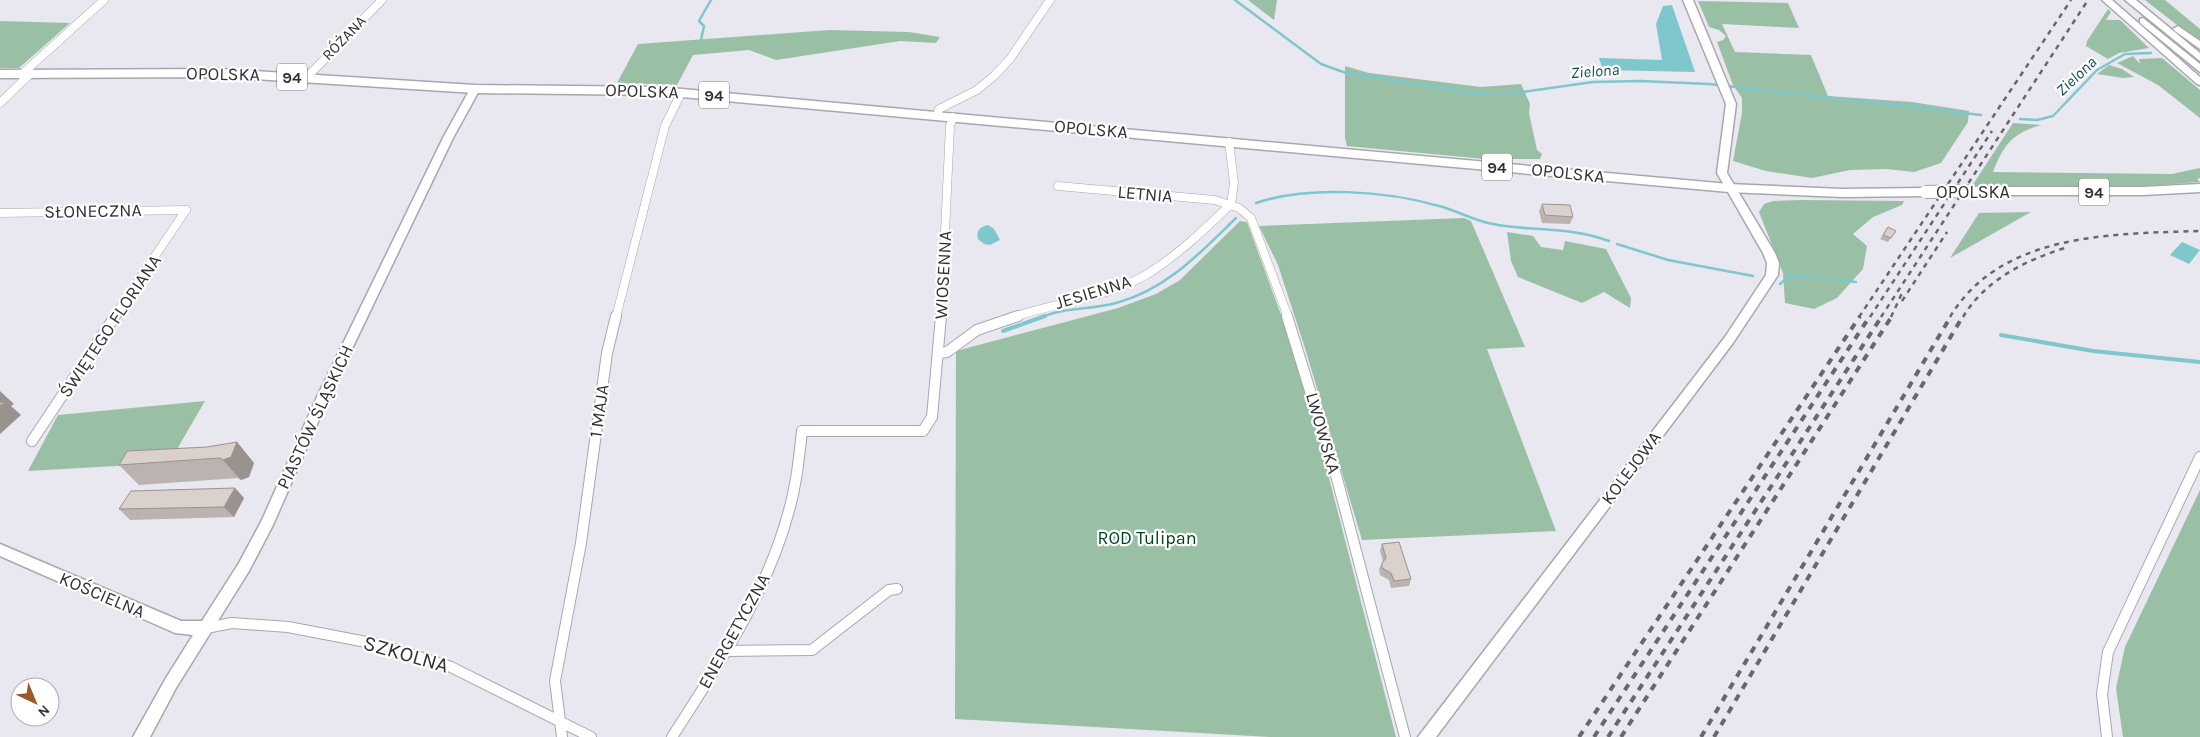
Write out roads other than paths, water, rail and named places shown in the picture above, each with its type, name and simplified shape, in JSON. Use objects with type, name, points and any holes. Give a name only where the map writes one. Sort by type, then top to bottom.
[{"type":"main road","name":"OPOLSKA","points":[[0,74],[222,73],[475,89],[635,90],[681,93],[1729,188],[1842,193],[2200,191]]},
{"type":"main road","name":"OPOLSKA","points":[[2180,190],[2200,188]]},
{"type":"street","points":[[0,103],[26,74],[104,0]]},
{"type":"street","name":"RÓŻANA","points":[[306,78],[382,0]]},
{"type":"street","points":[[937,116],[939,109],[976,90],[996,75],[1050,0]]},
{"type":"street","name":"KOLEJOWA","points":[[1426,737],[1730,340],[1772,275],[1773,263],[1769,253],[1729,188],[1722,173],[1731,110],[1728,96],[1688,0]]},
{"type":"street","points":[[2130,0],[2200,58]]},
{"type":"street","points":[[2141,0],[2200,46]]},
{"type":"street","points":[[2114,2],[2200,70]]},
{"type":"street","points":[[2114,2],[2200,82]]},
{"type":"street","name":"PIASTÓW ŚLĄSKICH","points":[[141,737],[171,683],[244,567],[268,521],[322,399],[448,138],[475,89]]},
{"type":"street","name":"1 MAJA","points":[[562,737],[555,681],[581,543],[607,353],[665,126],[681,93]]},
{"type":"street","name":"WIOSENNA","points":[[802,431],[924,431],[932,417],[939,353],[950,126],[953,117]]},
{"type":"street","points":[[1228,142],[1234,183],[1232,204]]},
{"type":"street","name":"LETNIA","points":[[1058,186],[1215,200],[1232,204]]},
{"type":"street","name":"JESIENNA","points":[[939,353],[947,352],[977,330],[1044,307],[1108,292],[1148,274],[1195,239],[1232,204]]},
{"type":"street","name":"LWOWSKA","points":[[1232,204],[1247,212],[1251,218],[1289,319],[1356,545],[1405,737]]},
{"type":"street","name":"SŁONECZNA","points":[[0,213],[186,210]]},
{"type":"street","name":"ŚWIĘTEGO FLORIANA","points":[[32,441],[186,210]]},
{"type":"street","name":"ENERGETYCZNA","points":[[672,737],[727,651],[754,601],[785,525],[802,431]]},
{"type":"street","points":[[2107,737],[2100,697],[2102,675],[2108,652],[2200,457]]},
{"type":"street","name":"KOŚCIELNA","points":[[0,550],[180,628],[206,628]]},
{"type":"street","points":[[727,651],[812,650],[888,590],[896,589]]},
{"type":"street","name":"SZKOLNA","points":[[206,628],[232,623],[288,627],[382,645],[451,667],[591,737]]},
{"type":"water","points":[[1672,5],[1695,72],[1603,70],[1599,58],[1662,60],[1656,24],[1663,6]]},
{"type":"water","points":[[988,225],[994,229],[1000,240],[990,245],[984,244],[978,239],[979,229]]},
{"type":"water","points":[[2182,242],[2200,250],[2189,264],[2170,255]]},
{"type":"waterway","points":[[701,40],[704,26],[699,21],[711,0]]},
{"type":"waterway","name":"Zielona","points":[[1235,0],[1321,64],[1346,73],[1474,93],[1502,95],[1593,82],[1640,81],[1709,84],[1981,115]]},
{"type":"waterway","name":"Zielona","points":[[2020,119],[2037,120],[2053,116],[2097,70],[2125,54],[2151,53]]},
{"type":"waterway","points":[[1256,203],[1277,197],[1323,192],[1372,194],[1418,201],[1446,208],[1493,224],[1579,233],[1609,241]]},
{"type":"waterway","points":[[1045,316],[1116,303],[1151,289],[1181,269],[1236,218]]},
{"type":"waterway","points":[[1617,244],[1668,260],[1753,276]]},
{"type":"waterway","points":[[1780,284],[1791,275],[1856,282]]},
{"type":"waterway","points":[[1003,331],[1045,316]]},
{"type":"waterway","points":[[2001,335],[2093,351],[2200,362]]},
{"type":"railway","points":[[1859,317],[2071,0]]},
{"type":"railway","points":[[1881,317],[2088,0]]},
{"type":"railway","points":[[1870,317],[1992,131]]},
{"type":"railway","points":[[1950,317],[1972,289],[1998,268],[2029,253],[2062,243],[2096,237],[2200,231]]},
{"type":"railway","points":[[1902,301],[1947,232]]},
{"type":"railway","points":[[1963,317],[1983,292],[2008,273],[2021,265],[2065,248]]},
{"type":"railway","points":[[1891,317],[1903,291]]},
{"type":"railway","points":[[1579,737],[1860,316]]},
{"type":"railway","points":[[1594,737],[1870,316]]},
{"type":"railway","points":[[1608,737],[1882,316]]},
{"type":"railway","points":[[1621,737],[1892,316]]},
{"type":"railway","points":[[1701,737],[1951,316]]},
{"type":"railway","points":[[1714,737],[1963,316]]},
{"type":"park label","name":"ROD Tulipan","points":[[1147,538]]}]
